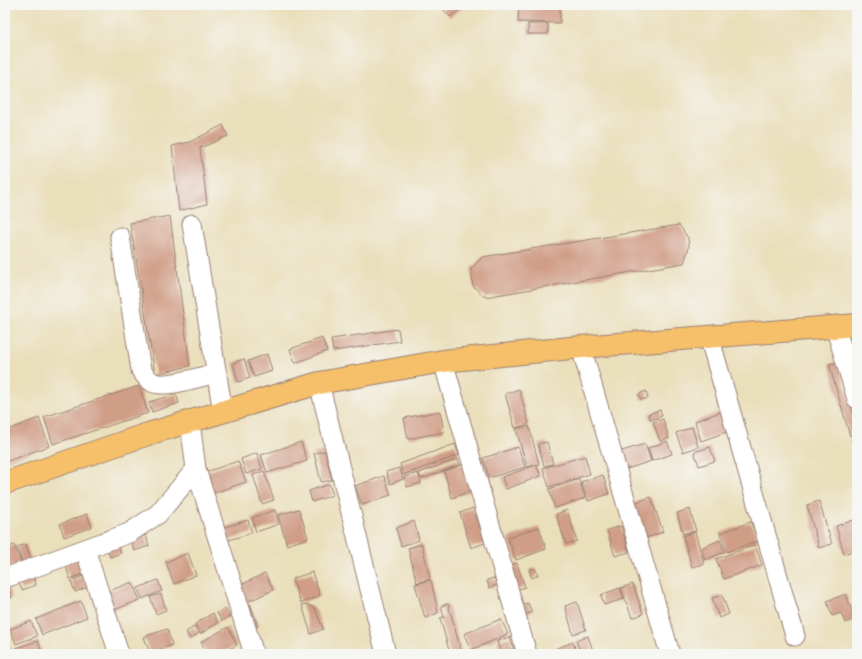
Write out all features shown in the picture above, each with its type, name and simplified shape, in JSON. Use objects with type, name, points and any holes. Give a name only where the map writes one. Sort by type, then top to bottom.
[{"type":"main road","points":[[5,483],[148,434],[319,383],[443,361],[581,347],[857,325]]},
{"type":"street","points":[[192,224],[223,412]]},
{"type":"street","points":[[120,237],[142,370],[146,377],[153,383],[168,384],[217,373]]},
{"type":"street","points":[[835,326],[857,399]]},
{"type":"street","points":[[709,336],[795,636]]},
{"type":"street","points":[[581,347],[670,654]]},
{"type":"street","points":[[443,361],[527,654]]},
{"type":"street","points":[[319,383],[386,654]]},
{"type":"street","points":[[190,422],[196,469],[254,654]]},
{"type":"street","points":[[5,578],[129,533],[150,521],[158,514],[196,469]]},
{"type":"street","points":[[85,549],[119,654]]},
{"type":"building","points":[[448,5],[466,5],[450,17],[443,9]]},
{"type":"building","points":[[519,5],[560,5],[560,23],[518,22]]},
{"type":"building","points":[[528,24],[548,24],[548,34],[528,34]]},
{"type":"building","points":[[223,125],[228,136],[200,148],[207,204],[179,211],[172,146],[190,142]]},
{"type":"building","points":[[170,216],[190,366],[155,374],[130,223]]},
{"type":"building","points":[[679,225],[688,238],[689,247],[684,263],[485,297],[473,286],[471,269],[482,257]]},
{"type":"building","points":[[398,329],[400,341],[333,351],[331,339]]},
{"type":"building","points":[[322,338],[327,351],[295,363],[290,349]]},
{"type":"building","points":[[267,354],[272,371],[254,377],[248,361]]},
{"type":"building","points":[[244,359],[250,378],[238,382],[233,363]]},
{"type":"building","points":[[838,362],[857,427],[857,433],[850,436],[829,364]]},
{"type":"building","points":[[139,386],[148,413],[53,444],[44,417]]},
{"type":"building","points":[[519,389],[529,424],[515,428],[505,394]]},
{"type":"building","points":[[646,391],[648,398],[641,400],[639,394]]},
{"type":"building","points":[[176,394],[179,403],[152,412],[149,402]]},
{"type":"building","points":[[660,410],[662,416],[651,420],[648,414]]},
{"type":"building","points":[[440,411],[444,432],[408,439],[404,418]]},
{"type":"building","points":[[723,411],[729,431],[701,441],[695,421]]},
{"type":"building","points":[[39,418],[49,446],[5,462],[5,431]]},
{"type":"building","points":[[663,419],[669,438],[660,441],[653,422]]},
{"type":"building","points":[[529,426],[539,464],[527,467],[516,429]]},
{"type":"building","points":[[692,427],[698,447],[683,452],[676,433]]},
{"type":"building","points":[[857,437],[857,457],[851,439]]},
{"type":"building","points":[[667,441],[672,454],[652,461],[648,448]]},
{"type":"building","points":[[301,442],[307,461],[267,473],[261,455]]},
{"type":"building","points":[[547,442],[553,464],[544,466],[538,444]]},
{"type":"building","points":[[455,444],[459,455],[403,475],[400,464]]},
{"type":"building","points":[[645,444],[651,461],[621,471],[615,453]]},
{"type":"building","points":[[518,447],[525,467],[489,478],[483,458]]},
{"type":"building","points":[[710,447],[715,461],[699,466],[694,452]]},
{"type":"building","points":[[325,451],[332,480],[321,482],[314,453]]},
{"type":"building","points":[[257,453],[262,469],[246,474],[241,459]]},
{"type":"building","points":[[585,456],[590,474],[549,487],[543,468]]},
{"type":"building","points":[[458,459],[460,465],[421,479],[419,473]]},
{"type":"building","points":[[238,461],[246,482],[210,494],[203,473]]},
{"type":"building","points":[[464,464],[472,491],[452,498],[444,471]]},
{"type":"building","points":[[536,465],[541,476],[506,489],[502,477]]},
{"type":"building","points":[[399,468],[403,479],[390,484],[386,472]]},
{"type":"building","points":[[264,471],[274,500],[262,504],[253,475]]},
{"type":"building","points":[[418,473],[421,483],[407,487],[404,477]]},
{"type":"building","points":[[603,475],[609,494],[588,501],[581,482]]},
{"type":"building","points":[[384,476],[391,495],[362,505],[355,486]]},
{"type":"building","points":[[579,479],[585,498],[555,508],[549,489]]},
{"type":"building","points":[[329,484],[333,495],[312,502],[309,491]]},
{"type":"building","points":[[651,497],[663,532],[640,540],[628,505]]},
{"type":"building","points":[[819,501],[832,544],[819,548],[807,505]]},
{"type":"building","points":[[473,508],[485,543],[471,548],[460,513]]},
{"type":"building","points":[[299,509],[308,538],[287,545],[278,515]]},
{"type":"building","points":[[690,509],[696,531],[683,534],[677,513]]},
{"type":"building","points":[[275,510],[279,524],[256,532],[252,518]]},
{"type":"building","points":[[567,510],[577,541],[566,544],[556,514]]},
{"type":"building","points":[[87,514],[92,527],[64,537],[60,524]]},
{"type":"building","points":[[857,519],[857,549],[844,554],[836,526]]},
{"type":"building","points":[[248,520],[252,533],[222,542],[218,529]]},
{"type":"building","points":[[414,521],[419,540],[401,546],[396,528]]},
{"type":"building","points":[[751,522],[758,541],[727,552],[720,533]]},
{"type":"building","points":[[621,526],[629,552],[615,556],[607,530]]},
{"type":"building","points":[[539,527],[546,549],[516,560],[508,538]]},
{"type":"building","points":[[695,532],[704,564],[692,567],[683,536]]},
{"type":"building","points":[[146,535],[149,546],[134,551],[131,540]]},
{"type":"building","points":[[720,540],[725,552],[705,560],[701,548]]},
{"type":"building","points":[[26,544],[31,559],[22,562],[17,547]]},
{"type":"building","points":[[422,544],[430,579],[417,583],[408,548]]},
{"type":"building","points":[[14,545],[21,562],[5,569],[5,549]]},
{"type":"building","points":[[118,545],[121,553],[110,557],[107,549]]},
{"type":"building","points":[[755,545],[762,565],[724,579],[716,559]]},
{"type":"building","points":[[188,553],[196,575],[174,584],[166,562]]},
{"type":"building","points":[[78,558],[83,574],[70,579],[65,563]]},
{"type":"building","points":[[517,563],[525,587],[513,591],[505,567]]},
{"type":"building","points":[[535,568],[538,575],[532,578],[529,570]]},
{"type":"building","points":[[312,572],[320,596],[301,603],[292,579]]},
{"type":"building","points":[[265,573],[273,590],[243,604],[235,588]]},
{"type":"building","points":[[33,576],[36,585],[22,590],[18,581]]},
{"type":"building","points":[[83,576],[88,587],[75,592],[71,581]]},
{"type":"building","points":[[494,578],[497,585],[489,588],[487,580]]},
{"type":"building","points":[[158,580],[162,591],[142,599],[138,588]]},
{"type":"building","points":[[431,580],[438,613],[425,618],[415,584]]},
{"type":"building","points":[[132,582],[140,600],[111,611],[104,593]]},
{"type":"building","points":[[633,584],[643,614],[632,618],[621,588]]},
{"type":"building","points":[[8,586],[12,598],[5,600],[5,587]]},
{"type":"building","points":[[620,588],[624,599],[604,605],[601,595]]},
{"type":"building","points":[[161,594],[166,610],[156,614],[150,597]]},
{"type":"building","points":[[846,594],[855,619],[845,623],[841,613],[832,616],[827,601]]},
{"type":"building","points":[[722,595],[729,614],[719,618],[712,598]]},
{"type":"building","points":[[81,601],[87,617],[42,635],[36,619]]},
{"type":"building","points":[[577,602],[586,630],[573,634],[565,606]]},
{"type":"building","points":[[528,603],[532,612],[525,615],[522,605]]},
{"type":"building","points":[[250,604],[258,626],[249,629],[242,607]]},
{"type":"building","points":[[306,604],[315,608],[323,629],[311,634],[302,605]]},
{"type":"building","points":[[448,604],[462,654],[450,654],[440,618],[444,617],[441,606]]},
{"type":"building","points":[[225,608],[230,616],[222,621],[217,613]]},
{"type":"building","points":[[213,613],[218,623],[200,634],[195,624]]},
{"type":"building","points":[[501,619],[508,634],[471,650],[464,634]]},
{"type":"building","points":[[31,621],[37,636],[16,644],[10,629]]},
{"type":"building","points":[[194,627],[198,634],[190,639],[186,632]]},
{"type":"building","points":[[228,627],[237,645],[220,654],[207,654],[201,642]]},
{"type":"building","points":[[167,629],[172,645],[150,653],[144,637]]},
{"type":"building","points":[[5,635],[11,650],[5,652]]},
{"type":"building","points":[[588,636],[594,654],[581,654],[576,641]]},
{"type":"building","points":[[510,637],[515,654],[501,654],[497,641]]},
{"type":"building","points":[[38,641],[42,652],[37,654],[18,654],[16,648]]},
{"type":"building","points":[[573,642],[577,654],[542,654]]}]
